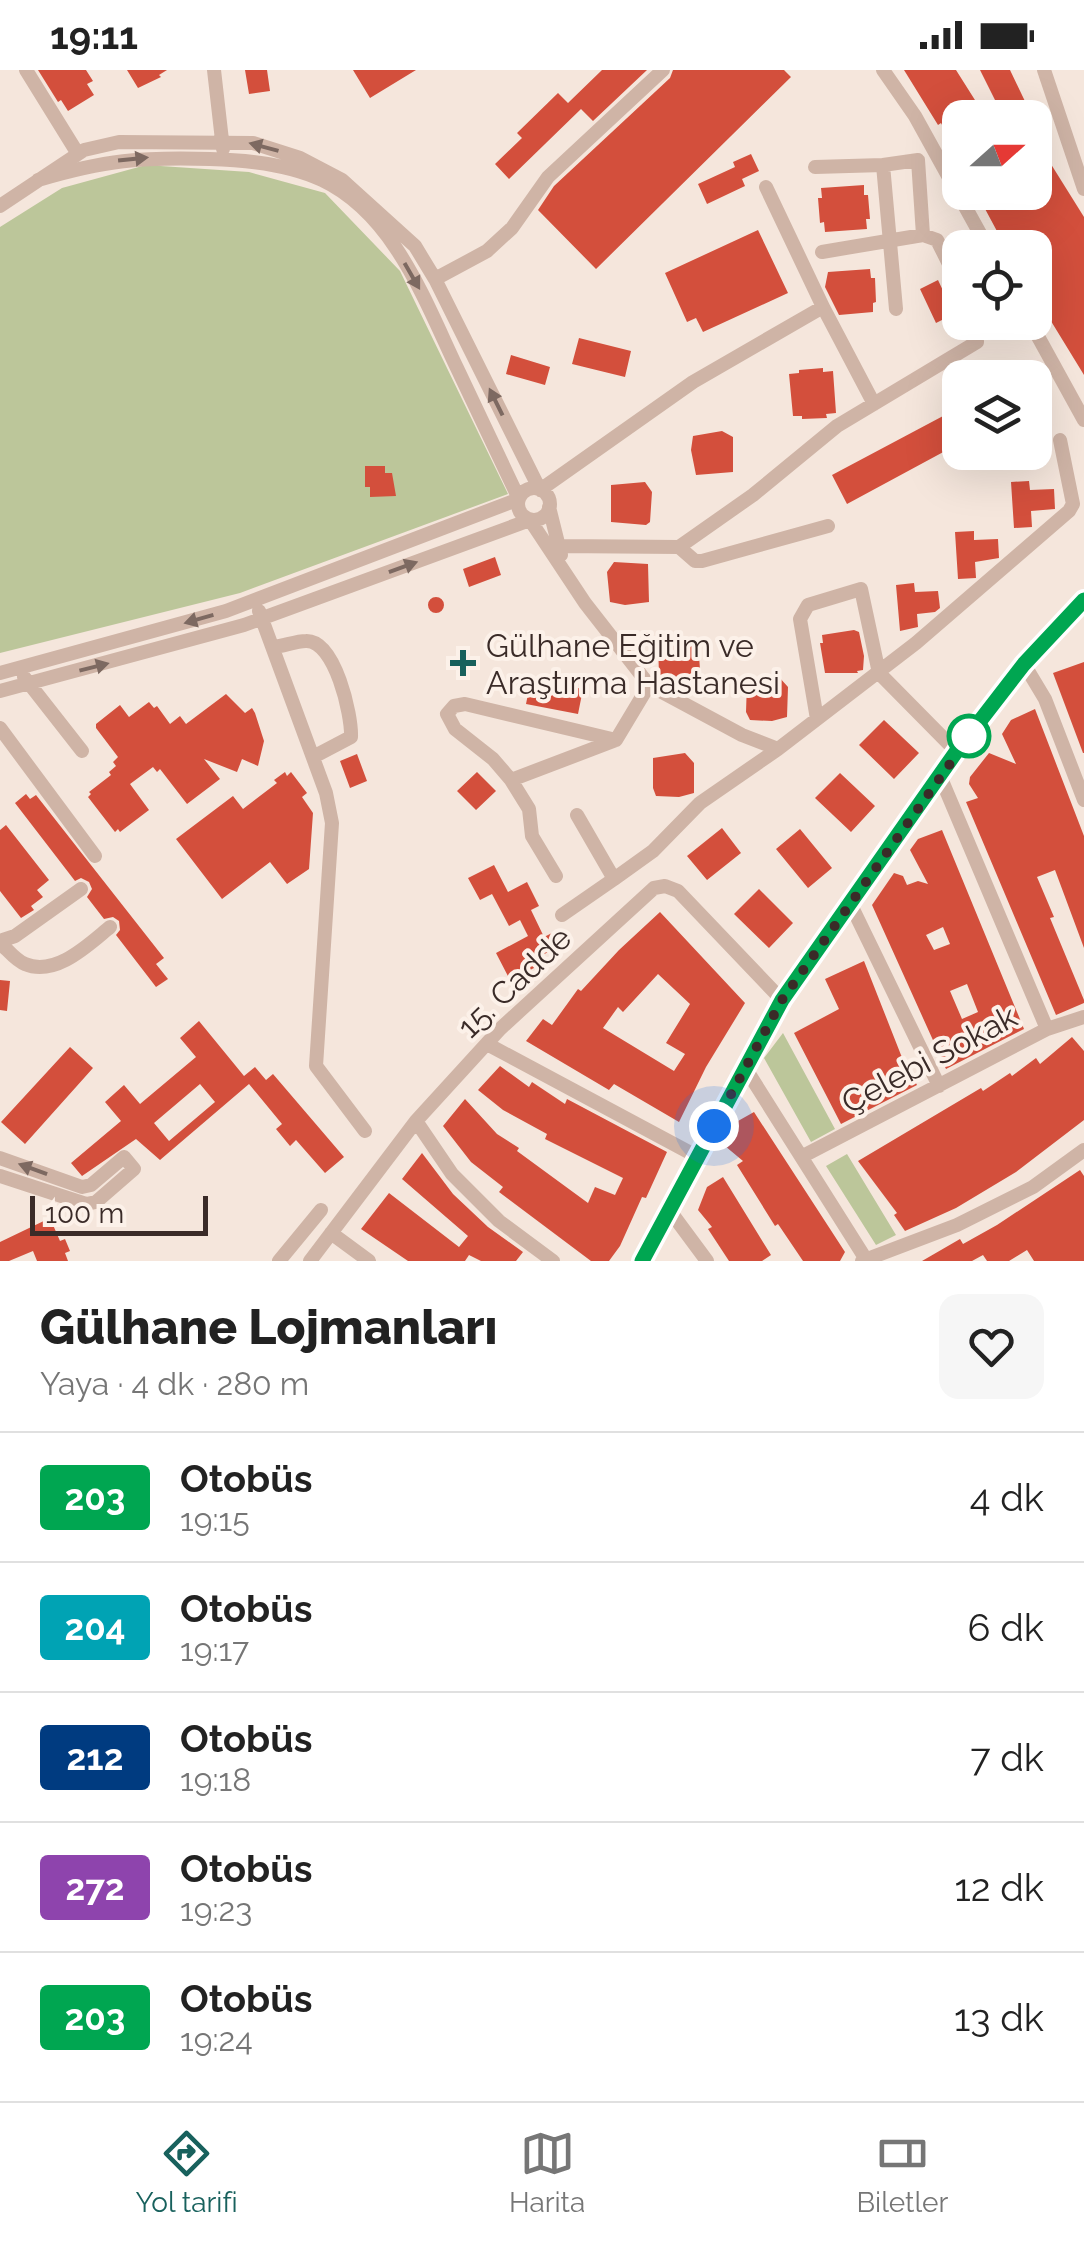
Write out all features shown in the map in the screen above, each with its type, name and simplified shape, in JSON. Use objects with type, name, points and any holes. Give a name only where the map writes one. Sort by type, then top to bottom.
[{"type":"street","points":[[26,70],[78,154]]},
{"type":"street","points":[[214,70],[224,159]]},
{"type":"street","points":[[434,278],[487,251],[512,228],[548,177],[664,70]]},
{"type":"street","points":[[883,70],[915,116],[978,230]]},
{"type":"street","points":[[1044,70],[1084,189]]},
{"type":"street","points":[[0,206],[78,154],[119,142],[253,143],[300,158],[342,180],[414,246],[434,278],[540,490],[547,496],[567,575]]},
{"type":"street","points":[[38,180],[96,163],[144,157],[224,159],[284,168],[324,181],[365,211],[391,241],[418,286],[519,499],[522,514],[648,685],[742,735],[778,749]]},
{"type":"street","points":[[815,167],[918,160],[923,235]]},
{"type":"street","points":[[884,164],[896,309]]},
{"type":"street","points":[[766,187],[874,404]]},
{"type":"street","points":[[822,252],[923,235],[936,240],[942,252]]},
{"type":"street","points":[[0,673],[253,602],[519,499],[525,491],[540,490],[707,373],[823,307]]},
{"type":"street","points":[[558,546],[679,546],[754,495],[837,426],[977,340]]},
{"type":"street","points":[[1040,340],[1084,420]]},
{"type":"street","points":[[562,915],[653,851],[700,802],[879,674],[1069,511],[1073,504],[1060,440]]},
{"type":"street","points":[[0,691],[162,650],[264,618],[545,515],[574,467]]},
{"type":"street","points":[[679,546],[695,561],[702,561],[828,526]]},
{"type":"street","points":[[817,719],[800,619],[808,605],[861,589],[879,674],[956,752]]},
{"type":"street","points":[[642,1261],[782,1000],[956,752],[1024,664],[1084,600]]},
{"type":"street","points":[[253,602],[264,618],[332,823],[316,1066],[365,1130]]},
{"type":"street","points":[[274,648],[306,641],[317,644],[326,650],[338,676],[352,724],[351,737],[313,757]]},
{"type":"street","points":[[1024,664],[1078,762],[1084,800]]},
{"type":"street","points":[[17,668],[82,751]]},
{"type":"street","points":[[510,780],[616,740],[648,685]]},
{"type":"street","points":[[556,876],[532,836],[528,810],[510,780],[492,759],[455,729],[447,714],[454,706],[465,704],[616,740]]},
{"type":"street","points":[[0,728],[94,856]]},
{"type":"street","points":[[940,776],[1047,1029]]},
{"type":"street","points":[[577,815],[614,879]]},
{"type":"street","name":"15. Cadde","points":[[310,1261],[416,1121],[486,1044],[654,888],[678,890],[782,1000]]},
{"type":"street","points":[[80,889],[15,936],[0,942],[25,964],[52,965],[78,953],[110,927]]},
{"type":"street","points":[[850,904],[939,1086]]},
{"type":"street","name":"Çelebi Sokak","points":[[803,1156],[1047,1029],[1082,1020]]},
{"type":"street","points":[[486,1044],[698,1157]]},
{"type":"street","points":[[744,1066],[865,1260],[957,1226],[1033,1187],[1084,1150]]},
{"type":"street","points":[[416,1121],[452,1174],[499,1220],[553,1261]]},
{"type":"street","points":[[0,1158],[82,1187],[92,1185],[124,1157],[134,1169],[96,1202],[86,1204],[0,1176]]},
{"type":"street","points":[[279,1261],[320,1210]]},
{"type":"street","points":[[670,1211],[707,1261]]},
{"type":"street","points":[[331,1232],[370,1261]]},
{"type":"green space","points":[[146,165],[249,172],[325,193],[400,271],[508,494],[240,593],[0,653],[0,227],[62,188]]},
{"type":"green space","points":[[783,1033],[835,1129],[811,1142],[764,1058]]},
{"type":"green space","points":[[847,1154],[896,1235],[876,1245],[826,1166]]},
{"type":"building","points":[[38,70],[86,70],[93,81],[87,84],[94,95],[68,111]]},
{"type":"building","points":[[127,70],[167,70],[138,88]]},
{"type":"building","points":[[245,70],[267,70],[270,91],[249,94]]},
{"type":"building","points":[[353,70],[416,70],[370,98]]},
{"type":"building","points":[[602,70],[647,70],[593,121],[581,109],[509,179],[495,164],[522,138],[517,133],[558,93],[568,103]]},
{"type":"building","points":[[673,70],[784,70],[791,77],[596,269],[538,210],[554,186],[670,78]]},
{"type":"building","points":[[904,70],[956,70],[975,100],[942,100],[942,125],[938,125]]},
{"type":"building","points":[[980,70],[1010,70],[1024,100],[995,100]]},
{"type":"building","points":[[751,154],[759,171],[742,179],[745,186],[707,204],[698,184],[735,167],[733,162]]},
{"type":"building","points":[[1052,166],[1084,217],[1084,375],[1052,323],[1052,230],[996,230],[986,210],[1052,210]]},
{"type":"building","points":[[864,185],[870,219],[866,219],[867,229],[825,232],[824,222],[820,223],[821,188]]},
{"type":"building","points":[[758,230],[788,293],[703,332],[696,318],[687,322],[665,273]]},
{"type":"building","points":[[870,269],[871,278],[875,278],[873,312],[839,315],[825,287],[828,272]]},
{"type":"building","points":[[938,280],[942,288],[942,320],[936,323],[920,289]]},
{"type":"building","points":[[579,338],[631,351],[625,377],[572,364]]},
{"type":"building","points":[[511,355],[550,367],[545,385],[506,374]]},
{"type":"building","points":[[823,368],[823,372],[833,371],[836,413],[826,414],[827,418],[793,416],[789,374]]},
{"type":"building","points":[[942,417],[942,453],[847,504],[832,475]]},
{"type":"building","points":[[722,431],[733,437],[733,472],[696,475],[691,450],[693,436]]},
{"type":"building","points":[[365,466],[385,466],[385,473],[392,473],[396,496],[370,497],[370,487],[365,487]]},
{"type":"building","points":[[1029,481],[1030,490],[1054,489],[1055,509],[1031,511],[1032,527],[1014,528],[1011,482]]},
{"type":"building","points":[[645,482],[652,492],[650,522],[611,522],[611,485]]},
{"type":"building","points":[[974,531],[974,540],[998,539],[999,558],[975,562],[976,578],[958,579],[955,532]]},
{"type":"building","points":[[495,557],[501,575],[469,587],[463,569]]},
{"type":"building","points":[[614,562],[648,564],[649,602],[610,602],[607,572]]},
{"type":"building","points":[[914,583],[915,592],[938,591],[940,608],[917,614],[918,627],[900,631],[896,585]]},
{"type":"building","points":[[436,597],[444,605],[436,613],[428,605]]},
{"type":"building","points":[[859,632],[863,670],[825,673],[822,635]]},
{"type":"building","points":[[658,640],[698,640],[700,670],[693,680],[659,677]]},
{"type":"building","points":[[1084,662],[1084,753],[1083,753],[1053,673]]},
{"type":"building","points":[[779,677],[788,687],[787,717],[750,720],[746,712],[747,682]]},
{"type":"building","points":[[531,679],[583,689],[578,714],[526,704]]},
{"type":"building","points":[[226,694],[245,713],[252,708],[255,713],[264,741],[258,766],[242,759],[237,772],[204,759],[220,779],[187,804],[160,769],[157,772],[153,767],[130,784],[149,810],[115,832],[88,797],[111,775],[118,757],[96,724],[120,705],[129,717],[149,702],[154,708],[157,706],[170,724],[180,716],[186,724]]},
{"type":"building","points":[[1035,709],[1084,836],[1084,948],[1055,870],[1037,877],[1084,1000],[1056,1015],[966,802],[978,798],[969,784],[970,777],[989,753],[1016,764],[1002,734],[1011,720]]},
{"type":"building","points":[[884,720],[919,753],[894,779],[859,745]]},
{"type":"building","points":[[685,753],[694,763],[694,793],[656,796],[653,758]]},
{"type":"building","points":[[357,754],[367,781],[350,788],[340,761]]},
{"type":"building","points":[[285,772],[287,776],[291,772],[307,793],[302,797],[313,813],[309,869],[287,884],[270,862],[222,899],[176,839],[233,796],[243,809]]},
{"type":"building","points":[[477,772],[496,791],[476,810],[457,791]]},
{"type":"building","points":[[840,773],[875,806],[851,832],[815,798]]},
{"type":"building","points":[[26,794],[30,799],[36,795],[164,958],[156,964],[168,979],[156,987],[116,935],[119,921],[113,917],[104,919],[87,897],[92,889],[89,882],[81,878],[75,881],[15,803]]},
{"type":"building","points":[[6,825],[49,880],[37,890],[43,897],[31,906],[34,910],[21,918],[0,891],[0,830]]},
{"type":"building","points":[[722,828],[741,853],[707,880],[687,856]]},
{"type":"building","points":[[800,829],[832,868],[808,888],[776,849]]},
{"type":"building","points":[[942,830],[1024,1029],[946,1069],[872,905],[894,873],[903,876],[907,885],[918,881],[928,884],[910,850],[918,839]],"holes":[[[943,927],[950,944],[934,950],[926,935]],[[967,984],[978,1012],[962,1019],[950,991]]]},
{"type":"building","points":[[494,865],[508,892],[527,882],[539,906],[531,910],[544,937],[554,932],[561,946],[538,957],[542,964],[510,980],[496,953],[528,936],[520,920],[509,926],[492,894],[480,900],[468,878]]},
{"type":"building","points":[[759,889],[793,923],[769,948],[734,914]]},
{"type":"building","points":[[660,912],[745,1003],[706,1067],[679,1122],[614,1084],[609,1090],[526,1041],[543,1019],[552,1025],[578,989],[581,991]],"holes":[[[658,974],[690,1004],[666,1043],[685,1054],[674,1071],[603,1028],[618,1007],[623,1012]]]},
{"type":"building","points":[[864,961],[917,1085],[841,1124],[794,1033],[839,1009],[825,979]]},
{"type":"building","points":[[0,980],[10,981],[7,1011],[0,1010]]},
{"type":"building","points":[[199,1021],[244,1076],[255,1067],[266,1080],[273,1074],[344,1157],[325,1173],[296,1140],[290,1146],[276,1129],[282,1124],[249,1084],[160,1160],[136,1139],[82,1176],[71,1163],[121,1121],[105,1102],[124,1085],[140,1104],[196,1057],[180,1038]],"holes":[[[200,1084],[215,1102],[169,1141],[154,1123]]]},
{"type":"building","points":[[1072,1037],[1084,1051],[1084,1120],[1016,1172],[956,1208],[905,1231],[894,1215],[897,1213],[858,1161],[981,1088],[983,1091],[1010,1073],[1012,1076],[1036,1058],[1040,1064]]},
{"type":"building","points":[[70,1047],[93,1068],[25,1144],[1,1122]]},
{"type":"building","points":[[500,1066],[529,1087],[532,1082],[565,1104],[567,1099],[667,1152],[646,1198],[642,1197],[609,1261],[591,1261],[499,1192],[503,1187],[471,1162],[443,1126],[465,1099],[497,1134],[519,1148],[517,1151],[588,1203],[595,1187],[615,1195],[623,1178],[545,1139],[547,1134],[503,1110],[478,1090]]},
{"type":"building","points":[[754,1112],[845,1252],[840,1261],[803,1261],[778,1224],[775,1226],[737,1165],[743,1161],[725,1146],[738,1121]]},
{"type":"building","points":[[422,1153],[453,1194],[488,1227],[523,1252],[516,1261],[481,1261],[469,1255],[465,1261],[408,1261],[361,1229],[389,1193],[459,1247],[468,1236],[402,1179]]},
{"type":"building","points":[[1080,1170],[1084,1176],[1084,1261],[1034,1261],[1027,1250],[1009,1261],[987,1261],[983,1255],[972,1261],[922,1261],[960,1239],[963,1244],[997,1225]]},
{"type":"building","points":[[723,1177],[771,1255],[762,1261],[729,1261],[708,1229],[712,1227],[698,1210],[707,1187]]},
{"type":"building","points":[[50,1218],[60,1241],[65,1239],[70,1251],[65,1253],[68,1261],[37,1261],[33,1251],[0,1261],[0,1242]]},
{"type":"bus line","name":"203","points":[[642,1261],[782,1000],[956,752],[1024,664],[1084,600]]},
{"type":"place","name":"Gülhane Eğitim ve Araştırma Hastanesi","points":[[463,663]]},
{"type":"route","points":[[714,1126],[782,1000],[979,723],[969,736]]}]
